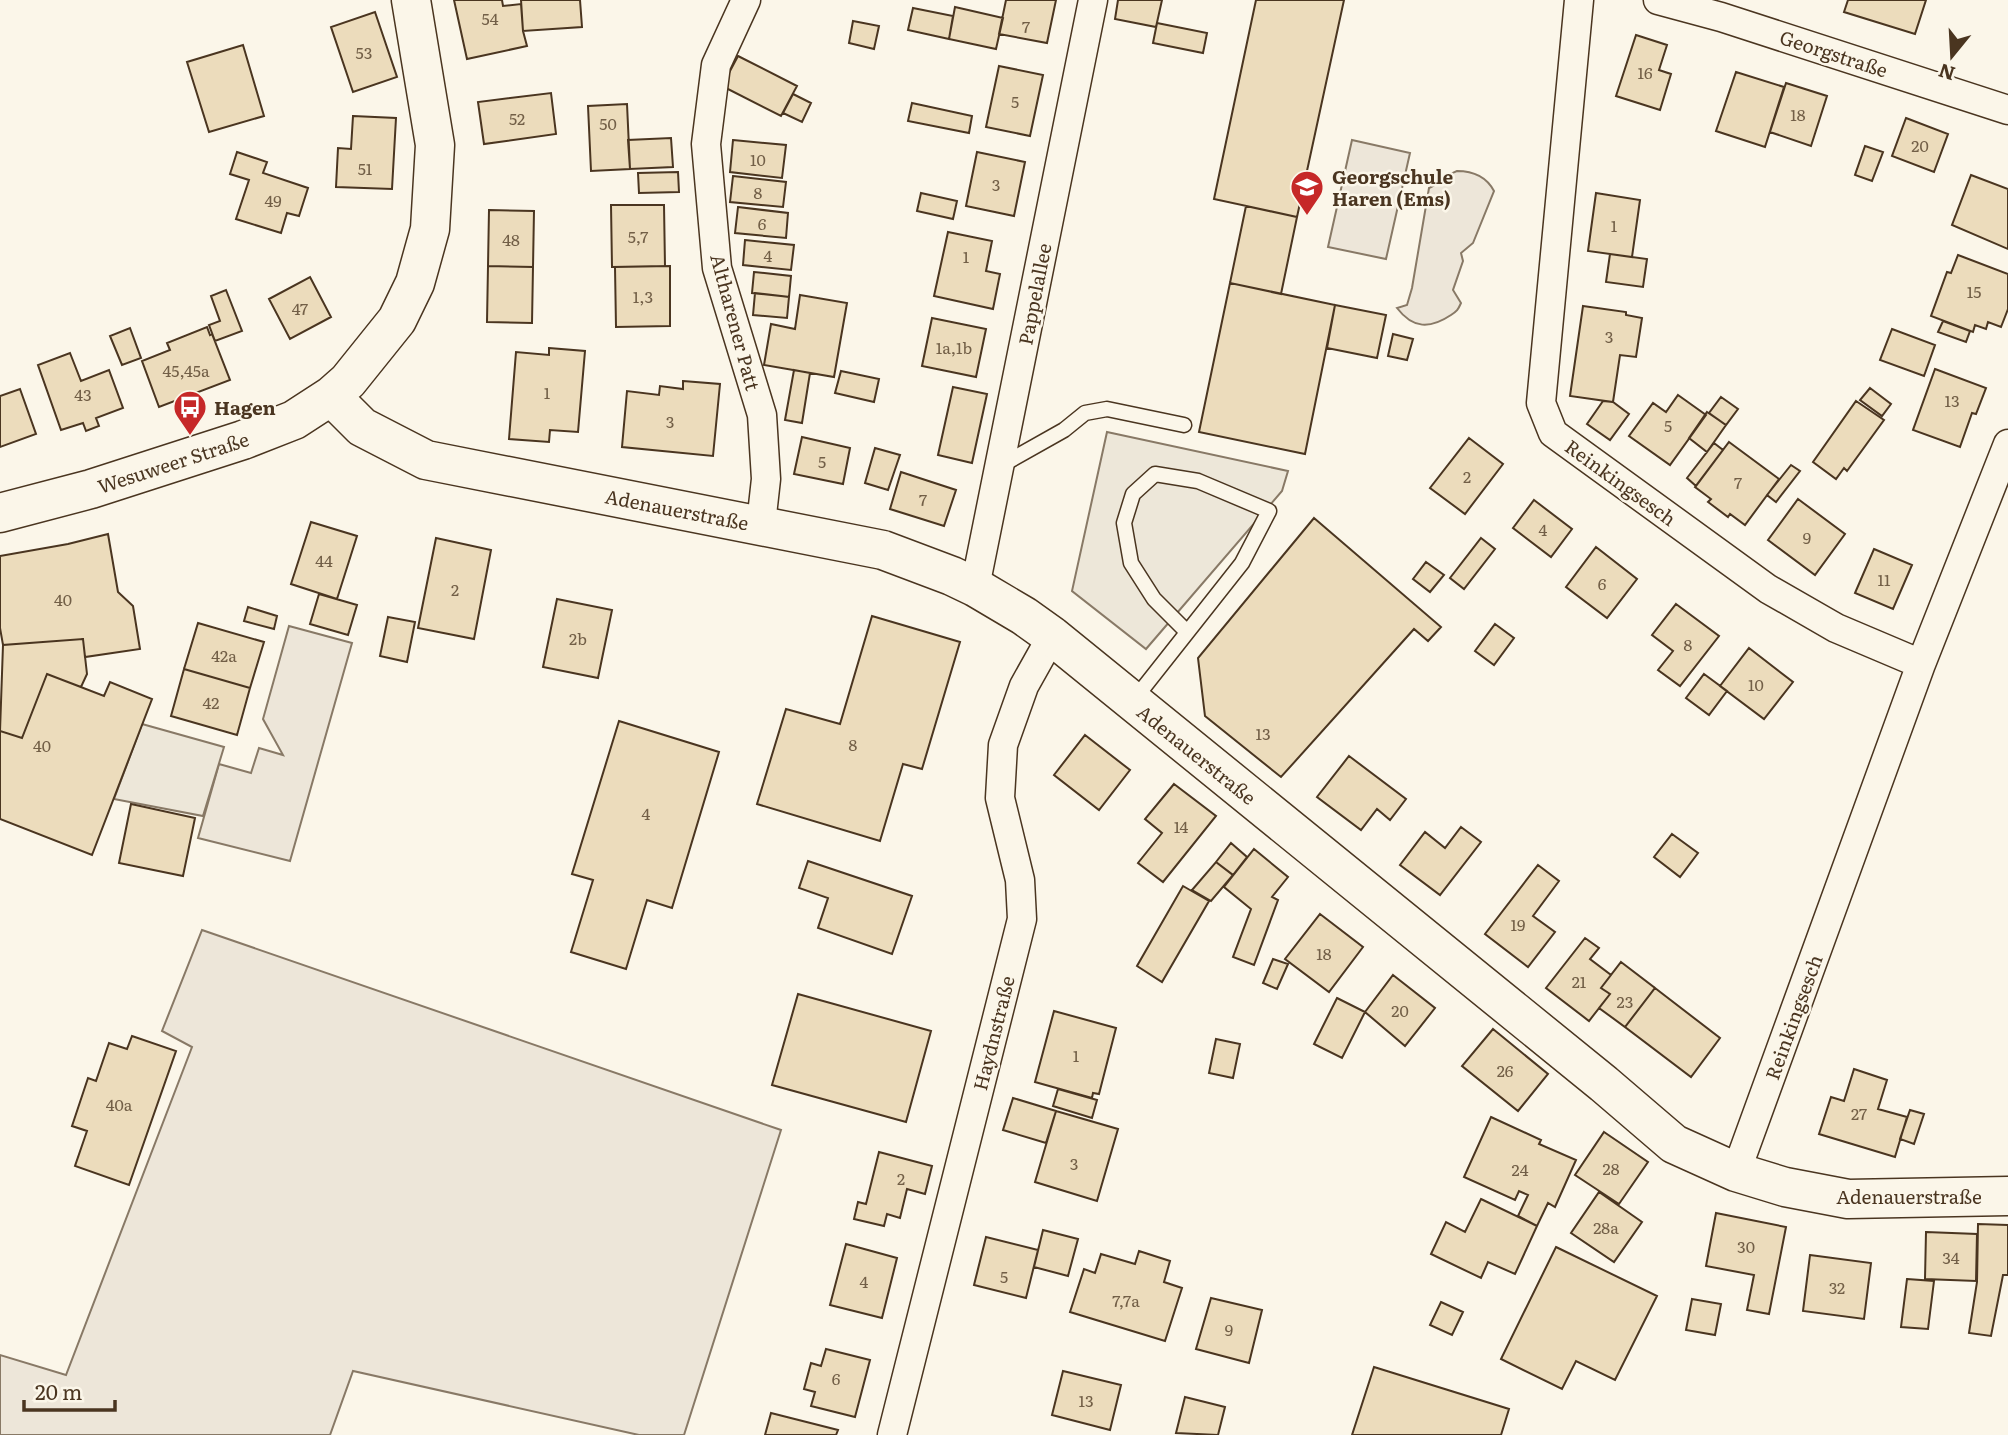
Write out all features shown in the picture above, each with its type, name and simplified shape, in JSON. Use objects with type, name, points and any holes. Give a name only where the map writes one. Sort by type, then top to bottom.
[{"type":"street","name":"Wesuweer Straße","points":[[0,513],[91,489],[243,440],[293,420],[331,396],[348,381],[397,320],[415,283],[430,229],[435,145],[411,0]]},
{"type":"street","name":"Altharener Patt","points":[[747,0],[716,65],[706,144],[717,268],[762,415],[766,479],[761,524]]},
{"type":"street","name":"Pappelallee","points":[[975,587],[1093,0]]},
{"type":"street","name":"Reinkingsesch","points":[[1579,0],[1541,403],[1553,433],[1768,589],[1836,628],[1921,664]]},
{"type":"street","name":"Georgstraße","points":[[1658,0],[1726,8],[2008,110]]},
{"type":"street","name":"Adenauerstraße","points":[[331,396],[362,427],[426,460],[883,550],[952,576],[1024,616],[1052,636],[1604,1084],[1674,1144],[1736,1172],[1786,1187],[1847,1199],[2008,1196]]},
{"type":"street","name":"Reinkingsesch","points":[[1736,1172],[1921,664],[2008,444]]},
{"type":"street","name":"Haydnstraße","points":[[892,1435],[1022,919],[1020,880],[1000,798],[1003,745],[1024,686],[1052,636]]},
{"type":"lane","points":[[1000,466],[1064,430],[1085,413],[1107,409],[1184,425]]},
{"type":"lane","points":[[1132,702],[1242,563],[1269,511],[1198,481],[1155,474],[1133,494],[1124,523],[1131,563],[1154,599],[1187,632]]},
{"type":"shaded area","points":[[1352,140],[1410,153],[1386,259],[1328,247]]},
{"type":"shaded area","points":[[1457,171],[1478,175],[1494,191],[1473,243],[1461,253],[1463,261],[1453,290],[1461,303],[1458,309],[1443,320],[1422,325],[1409,320],[1397,308],[1407,305],[1412,288],[1429,188]]},
{"type":"shaded area","points":[[1107,432],[1288,471],[1282,491],[1146,649],[1072,591]]},
{"type":"shaded area","points":[[289,626],[352,643],[290,861],[198,838],[219,764],[251,773],[259,748],[283,755],[263,719]]},
{"type":"shaded area","points":[[142,724],[224,747],[203,816],[114,799]]},
{"type":"shaded area","points":[[202,930],[781,1130],[684,1435],[639,1435],[353,1371],[330,1435],[0,1435],[0,1355],[66,1375],[192,1047],[162,1031]]},
{"type":"building","points":[[454,0],[502,0],[503,6],[521,4],[527,46],[467,59]]},
{"type":"building","points":[[521,0],[580,0],[582,27],[523,31]]},
{"type":"building","points":[[1006,0],[1056,0],[1047,43],[999,34]]},
{"type":"building","points":[[1118,0],[1162,0],[1156,27],[1115,19]]},
{"type":"building","points":[[1256,0],[1344,0],[1297,217],[1214,199]]},
{"type":"building","points":[[1848,0],[1926,0],[1915,34],[1844,12]]},
{"type":"building","points":[[955,7],[1003,18],[996,49],[949,39]]},
{"type":"building","points":[[913,8],[953,16],[949,39],[908,30]]},
{"type":"building","points":[[375,12],[397,77],[353,92],[331,27]]},
{"type":"building","points":[[853,21],[879,26],[874,49],[849,43]]},
{"type":"building","points":[[1157,23],[1207,33],[1203,53],[1153,43]]},
{"type":"building","points":[[1636,35],[1667,45],[1659,70],[1671,74],[1660,110],[1616,96]]},
{"type":"building","points":[[243,45],[264,116],[209,132],[187,62]]},
{"type":"building","points":[[738,56],[797,86],[781,116],[722,86]]},
{"type":"building","points":[[999,66],[1043,75],[1030,136],[986,127]]},
{"type":"building","points":[[1736,72],[1784,87],[1765,147],[1716,131]]},
{"type":"building","points":[[1786,83],[1827,96],[1811,146],[1770,132]]},
{"type":"building","points":[[551,93],[556,134],[484,144],[478,102]]},
{"type":"building","points":[[793,94],[811,103],[802,122],[783,113]]},
{"type":"building","points":[[912,103],[972,116],[969,133],[908,121]]},
{"type":"building","points":[[627,104],[630,169],[591,171],[588,106]]},
{"type":"building","points":[[353,116],[396,118],[392,189],[336,187],[338,148],[351,149]]},
{"type":"building","points":[[1906,118],[1948,134],[1934,172],[1892,156]]},
{"type":"building","points":[[671,138],[673,167],[630,169],[628,140]]},
{"type":"building","points":[[733,140],[786,145],[782,178],[730,172]]},
{"type":"building","points":[[1865,146],[1883,152],[1872,181],[1855,175]]},
{"type":"building","points":[[237,152],[267,162],[263,173],[308,188],[299,216],[287,213],[281,233],[236,219],[249,180],[230,174]]},
{"type":"building","points":[[977,152],[1025,162],[1014,216],[966,206]]},
{"type":"building","points":[[678,172],[679,192],[639,193],[638,173]]},
{"type":"building","points":[[1971,175],[2008,189],[2008,249],[1952,225]]},
{"type":"building","points":[[733,176],[786,182],[783,207],[730,202]]},
{"type":"building","points":[[921,193],[957,201],[953,219],[917,211]]},
{"type":"building","points":[[1596,193],[1640,200],[1632,257],[1588,251]]},
{"type":"building","points":[[611,205],[664,205],[665,266],[612,267]]},
{"type":"building","points":[[1246,206],[1297,217],[1281,294],[1230,283]]},
{"type":"building","points":[[738,207],[788,213],[786,238],[735,233]]},
{"type":"building","points":[[489,210],[534,211],[533,267],[488,266]]},
{"type":"building","points":[[948,232],[992,241],[986,271],[1000,274],[993,309],[934,296]]},
{"type":"building","points":[[745,240],[794,245],[791,270],[743,265]]},
{"type":"building","points":[[1610,254],[1647,259],[1643,287],[1606,282]]},
{"type":"building","points":[[1958,255],[2008,274],[2008,309],[2001,327],[1988,322],[1986,329],[1975,325],[1973,332],[1931,316],[1947,272],[1951,273]]},
{"type":"building","points":[[488,266],[533,267],[532,323],[487,322]]},
{"type":"building","points":[[670,266],[670,326],[616,327],[615,267]]},
{"type":"building","points":[[754,272],[791,276],[789,297],[752,293]]},
{"type":"building","points":[[310,277],[331,317],[290,339],[269,299]]},
{"type":"building","points":[[1230,283],[1335,305],[1305,454],[1199,432]]},
{"type":"building","points":[[226,290],[242,331],[215,341],[209,325],[220,321],[211,296]]},
{"type":"building","points":[[755,293],[789,297],[787,318],[753,315]]},
{"type":"building","points":[[800,295],[847,303],[834,377],[764,365],[771,324],[795,329]]},
{"type":"building","points":[[1335,305],[1386,315],[1377,358],[1327,348]]},
{"type":"building","points":[[1583,306],[1626,312],[1626,315],[1642,318],[1636,357],[1620,355],[1613,402],[1570,396]]},
{"type":"building","points":[[932,318],[986,329],[976,377],[922,366]]},
{"type":"building","points":[[1943,321],[1970,331],[1966,342],[1938,332]]},
{"type":"building","points":[[207,327],[230,380],[159,407],[142,361],[170,350],[167,343]]},
{"type":"building","points":[[130,328],[141,358],[122,365],[110,336]]},
{"type":"building","points":[[1892,329],[1935,345],[1924,376],[1880,360]]},
{"type":"building","points":[[1393,334],[1413,339],[1407,360],[1388,356]]},
{"type":"building","points":[[549,348],[585,351],[578,432],[550,430],[549,442],[509,439],[516,352],[549,355]]},
{"type":"building","points":[[70,353],[81,381],[109,370],[123,408],[96,418],[99,426],[86,431],[83,423],[61,430],[38,365]]},
{"type":"building","points":[[1935,369],[1986,388],[1976,414],[1972,413],[1960,447],[1913,430]]},
{"type":"building","points":[[794,370],[810,373],[802,423],[785,420]]},
{"type":"building","points":[[841,371],[879,379],[874,402],[835,393]]},
{"type":"building","points":[[683,381],[720,384],[713,456],[622,447],[627,391],[659,395],[660,386],[683,389]]},
{"type":"building","points":[[953,387],[987,394],[972,463],[938,455]]},
{"type":"building","points":[[1870,388],[1891,404],[1882,416],[1860,400]]},
{"type":"building","points":[[20,389],[36,434],[0,447],[0,396]]},
{"type":"building","points":[[1678,395],[1706,415],[1670,465],[1629,436],[1653,403],[1666,412]]},
{"type":"building","points":[[1721,397],[1738,409],[1726,425],[1709,413]]},
{"type":"building","points":[[1603,401],[1613,402],[1629,414],[1610,440],[1587,424]]},
{"type":"building","points":[[1856,401],[1884,420],[1847,471],[1844,468],[1836,479],[1813,462]]},
{"type":"building","points":[[1707,412],[1726,425],[1707,452],[1689,438]]},
{"type":"building","points":[[802,437],[850,448],[843,484],[794,474]]},
{"type":"building","points":[[1469,438],[1503,464],[1465,514],[1430,488]]},
{"type":"building","points":[[1729,442],[1779,479],[1745,525],[1730,514],[1728,517],[1708,502],[1711,499],[1695,487]]},
{"type":"building","points":[[1714,443],[1723,450],[1696,486],[1687,478]]},
{"type":"building","points":[[875,448],[900,455],[888,490],[865,483]]},
{"type":"building","points":[[1791,465],[1800,471],[1776,502],[1767,495]]},
{"type":"building","points":[[901,472],[956,490],[944,526],[890,509]]},
{"type":"building","points":[[1798,499],[1845,534],[1815,575],[1768,540]]},
{"type":"building","points":[[1534,500],[1572,529],[1551,557],[1513,528]]},
{"type":"building","points":[[1314,518],[1441,627],[1428,641],[1414,629],[1281,777],[1205,716],[1198,658]]},
{"type":"building","points":[[311,522],[357,536],[337,599],[291,584]]},
{"type":"building","points":[[108,534],[118,592],[133,606],[140,649],[85,657],[83,639],[3,645],[0,628],[0,556]]},
{"type":"building","points":[[436,538],[491,550],[474,639],[418,628]]},
{"type":"building","points":[[1481,538],[1495,549],[1464,589],[1450,578]]},
{"type":"building","points":[[1596,547],[1637,579],[1607,618],[1566,587]]},
{"type":"building","points":[[1874,549],[1912,565],[1893,609],[1855,593]]},
{"type":"building","points":[[1426,562],[1444,575],[1430,592],[1413,579]]},
{"type":"building","points":[[319,594],[357,605],[348,635],[310,624]]},
{"type":"building","points":[[557,599],[612,610],[598,678],[543,667]]},
{"type":"building","points":[[1676,604],[1719,636],[1680,686],[1658,670],[1673,651],[1652,635]]},
{"type":"building","points":[[248,607],[277,616],[274,629],[244,621]]},
{"type":"building","points":[[872,616],[960,642],[922,769],[903,764],[880,841],[757,804],[786,709],[840,724]]},
{"type":"building","points":[[388,617],[415,622],[407,662],[380,656]]},
{"type":"building","points":[[198,623],[264,642],[250,688],[184,669]]},
{"type":"building","points":[[1495,624],[1514,638],[1494,665],[1475,651]]},
{"type":"building","points":[[83,639],[87,674],[81,687],[47,674],[22,738],[0,731],[3,645]]},
{"type":"building","points":[[1749,648],[1793,682],[1764,719],[1720,686]]},
{"type":"building","points":[[184,669],[250,688],[237,735],[171,716]]},
{"type":"building","points":[[47,674],[104,696],[110,682],[152,699],[92,855],[0,819],[0,731],[22,738]]},
{"type":"building","points":[[1704,674],[1727,691],[1709,715],[1686,698]]},
{"type":"building","points":[[619,721],[719,752],[672,908],[647,900],[626,969],[571,952],[593,880],[572,874]]},
{"type":"building","points":[[1085,735],[1130,770],[1099,810],[1054,775]]},
{"type":"building","points":[[1349,756],[1406,799],[1390,820],[1377,809],[1361,830],[1317,797]]},
{"type":"building","points":[[1174,784],[1216,816],[1163,882],[1138,863],[1162,833],[1145,819]]},
{"type":"building","points":[[131,804],[195,818],[183,876],[119,863]]},
{"type":"building","points":[[1461,827],[1481,842],[1440,895],[1400,865],[1425,832],[1445,848]]},
{"type":"building","points":[[1672,834],[1698,853],[1680,877],[1654,857]]},
{"type":"building","points":[[1231,843],[1247,857],[1233,875],[1216,862]]},
{"type":"building","points":[[1254,849],[1288,877],[1272,897],[1278,900],[1254,965],[1233,957],[1251,909],[1224,887]]},
{"type":"building","points":[[808,861],[912,896],[892,954],[818,928],[828,898],[799,888]]},
{"type":"building","points":[[1216,862],[1233,875],[1211,901],[1192,890]]},
{"type":"building","points":[[1538,865],[1559,881],[1533,916],[1555,932],[1528,967],[1485,934]]},
{"type":"building","points":[[1183,886],[1209,901],[1162,982],[1137,966]]},
{"type":"building","points":[[1320,914],[1363,947],[1329,992],[1285,959]]},
{"type":"building","points":[[1585,938],[1599,948],[1590,959],[1611,975],[1601,988],[1610,994],[1589,1021],[1546,988]]},
{"type":"building","points":[[1273,959],[1288,964],[1277,989],[1263,983]]},
{"type":"building","points":[[1621,962],[1655,988],[1625,1027],[1599,1008],[1610,994],[1601,988]]},
{"type":"building","points":[[1393,975],[1435,1008],[1405,1046],[1365,1012]]},
{"type":"building","points":[[1655,988],[1720,1038],[1691,1077],[1625,1027]]},
{"type":"building","points":[[798,994],[931,1031],[906,1122],[772,1085]]},
{"type":"building","points":[[1337,998],[1365,1012],[1342,1058],[1314,1044]]},
{"type":"building","points":[[1054,1011],[1116,1028],[1099,1094],[1093,1093],[1092,1098],[1035,1082]]},
{"type":"building","points":[[1493,1029],[1548,1074],[1518,1111],[1462,1066]]},
{"type":"building","points":[[132,1036],[176,1051],[129,1185],[75,1166],[87,1131],[72,1126],[88,1078],[96,1081],[109,1043],[127,1049]]},
{"type":"building","points":[[1216,1039],[1240,1044],[1233,1078],[1209,1073]]},
{"type":"building","points":[[1854,1069],[1887,1080],[1878,1109],[1907,1117],[1895,1157],[1819,1134],[1831,1097],[1844,1101]]},
{"type":"building","points":[[1058,1089],[1097,1100],[1092,1118],[1053,1106]]},
{"type":"building","points":[[1013,1098],[1056,1111],[1046,1143],[1003,1130]]},
{"type":"building","points":[[1910,1110],[1924,1114],[1914,1144],[1900,1139]]},
{"type":"building","points":[[1056,1111],[1118,1129],[1097,1201],[1035,1182]]},
{"type":"building","points":[[1491,1117],[1541,1140],[1539,1144],[1576,1160],[1555,1207],[1548,1203],[1537,1226],[1518,1216],[1528,1195],[1519,1191],[1515,1200],[1464,1177]]},
{"type":"building","points":[[1604,1132],[1648,1162],[1619,1204],[1575,1175]]},
{"type":"building","points":[[879,1152],[932,1166],[925,1194],[907,1189],[900,1218],[887,1214],[884,1226],[854,1219],[858,1202],[866,1204]]},
{"type":"building","points":[[1599,1192],[1642,1222],[1614,1262],[1571,1233]]},
{"type":"building","points":[[1481,1199],[1537,1226],[1515,1274],[1488,1262],[1481,1278],[1431,1254],[1446,1222],[1465,1232]]},
{"type":"building","points":[[1716,1213],[1786,1227],[1769,1314],[1747,1310],[1754,1275],[1706,1266]]},
{"type":"building","points":[[1978,1224],[2008,1225],[2008,1275],[2003,1275],[1991,1336],[1969,1333],[1977,1282]]},
{"type":"building","points":[[1043,1230],[1078,1239],[1068,1276],[1034,1267]]},
{"type":"building","points":[[1926,1232],[1977,1234],[1976,1281],[1925,1279]]},
{"type":"building","points":[[986,1237],[1038,1250],[1026,1298],[974,1285]]},
{"type":"building","points":[[846,1244],[897,1258],[882,1318],[830,1305]]},
{"type":"building","points":[[1556,1247],[1657,1296],[1615,1380],[1576,1361],[1562,1389],[1501,1359]]},
{"type":"building","points":[[1139,1251],[1170,1261],[1164,1282],[1182,1288],[1165,1341],[1070,1312],[1084,1269],[1095,1273],[1101,1254],[1135,1264]]},
{"type":"building","points":[[1810,1255],[1871,1263],[1864,1319],[1803,1311]]},
{"type":"building","points":[[1907,1279],[1934,1281],[1928,1329],[1901,1327]]},
{"type":"building","points":[[1211,1298],[1262,1310],[1249,1363],[1196,1349]]},
{"type":"building","points":[[1692,1299],[1721,1304],[1715,1335],[1686,1330]]},
{"type":"building","points":[[1441,1302],[1463,1312],[1452,1335],[1430,1325]]},
{"type":"building","points":[[826,1349],[870,1360],[855,1417],[811,1406],[815,1392],[804,1389],[811,1363],[821,1366]]},
{"type":"building","points":[[1374,1367],[1509,1409],[1501,1435],[1352,1435]]},
{"type":"building","points":[[1063,1371],[1121,1385],[1110,1430],[1052,1415]]},
{"type":"building","points":[[1185,1397],[1225,1407],[1218,1435],[1176,1433]]},
{"type":"building","points":[[771,1413],[838,1430],[836,1435],[765,1435]]},
{"type":"place","name":"Georgschule Haren (Ems)","points":[[1307,217]]},
{"type":"place","name":"Hagen","points":[[190,437]]}]
